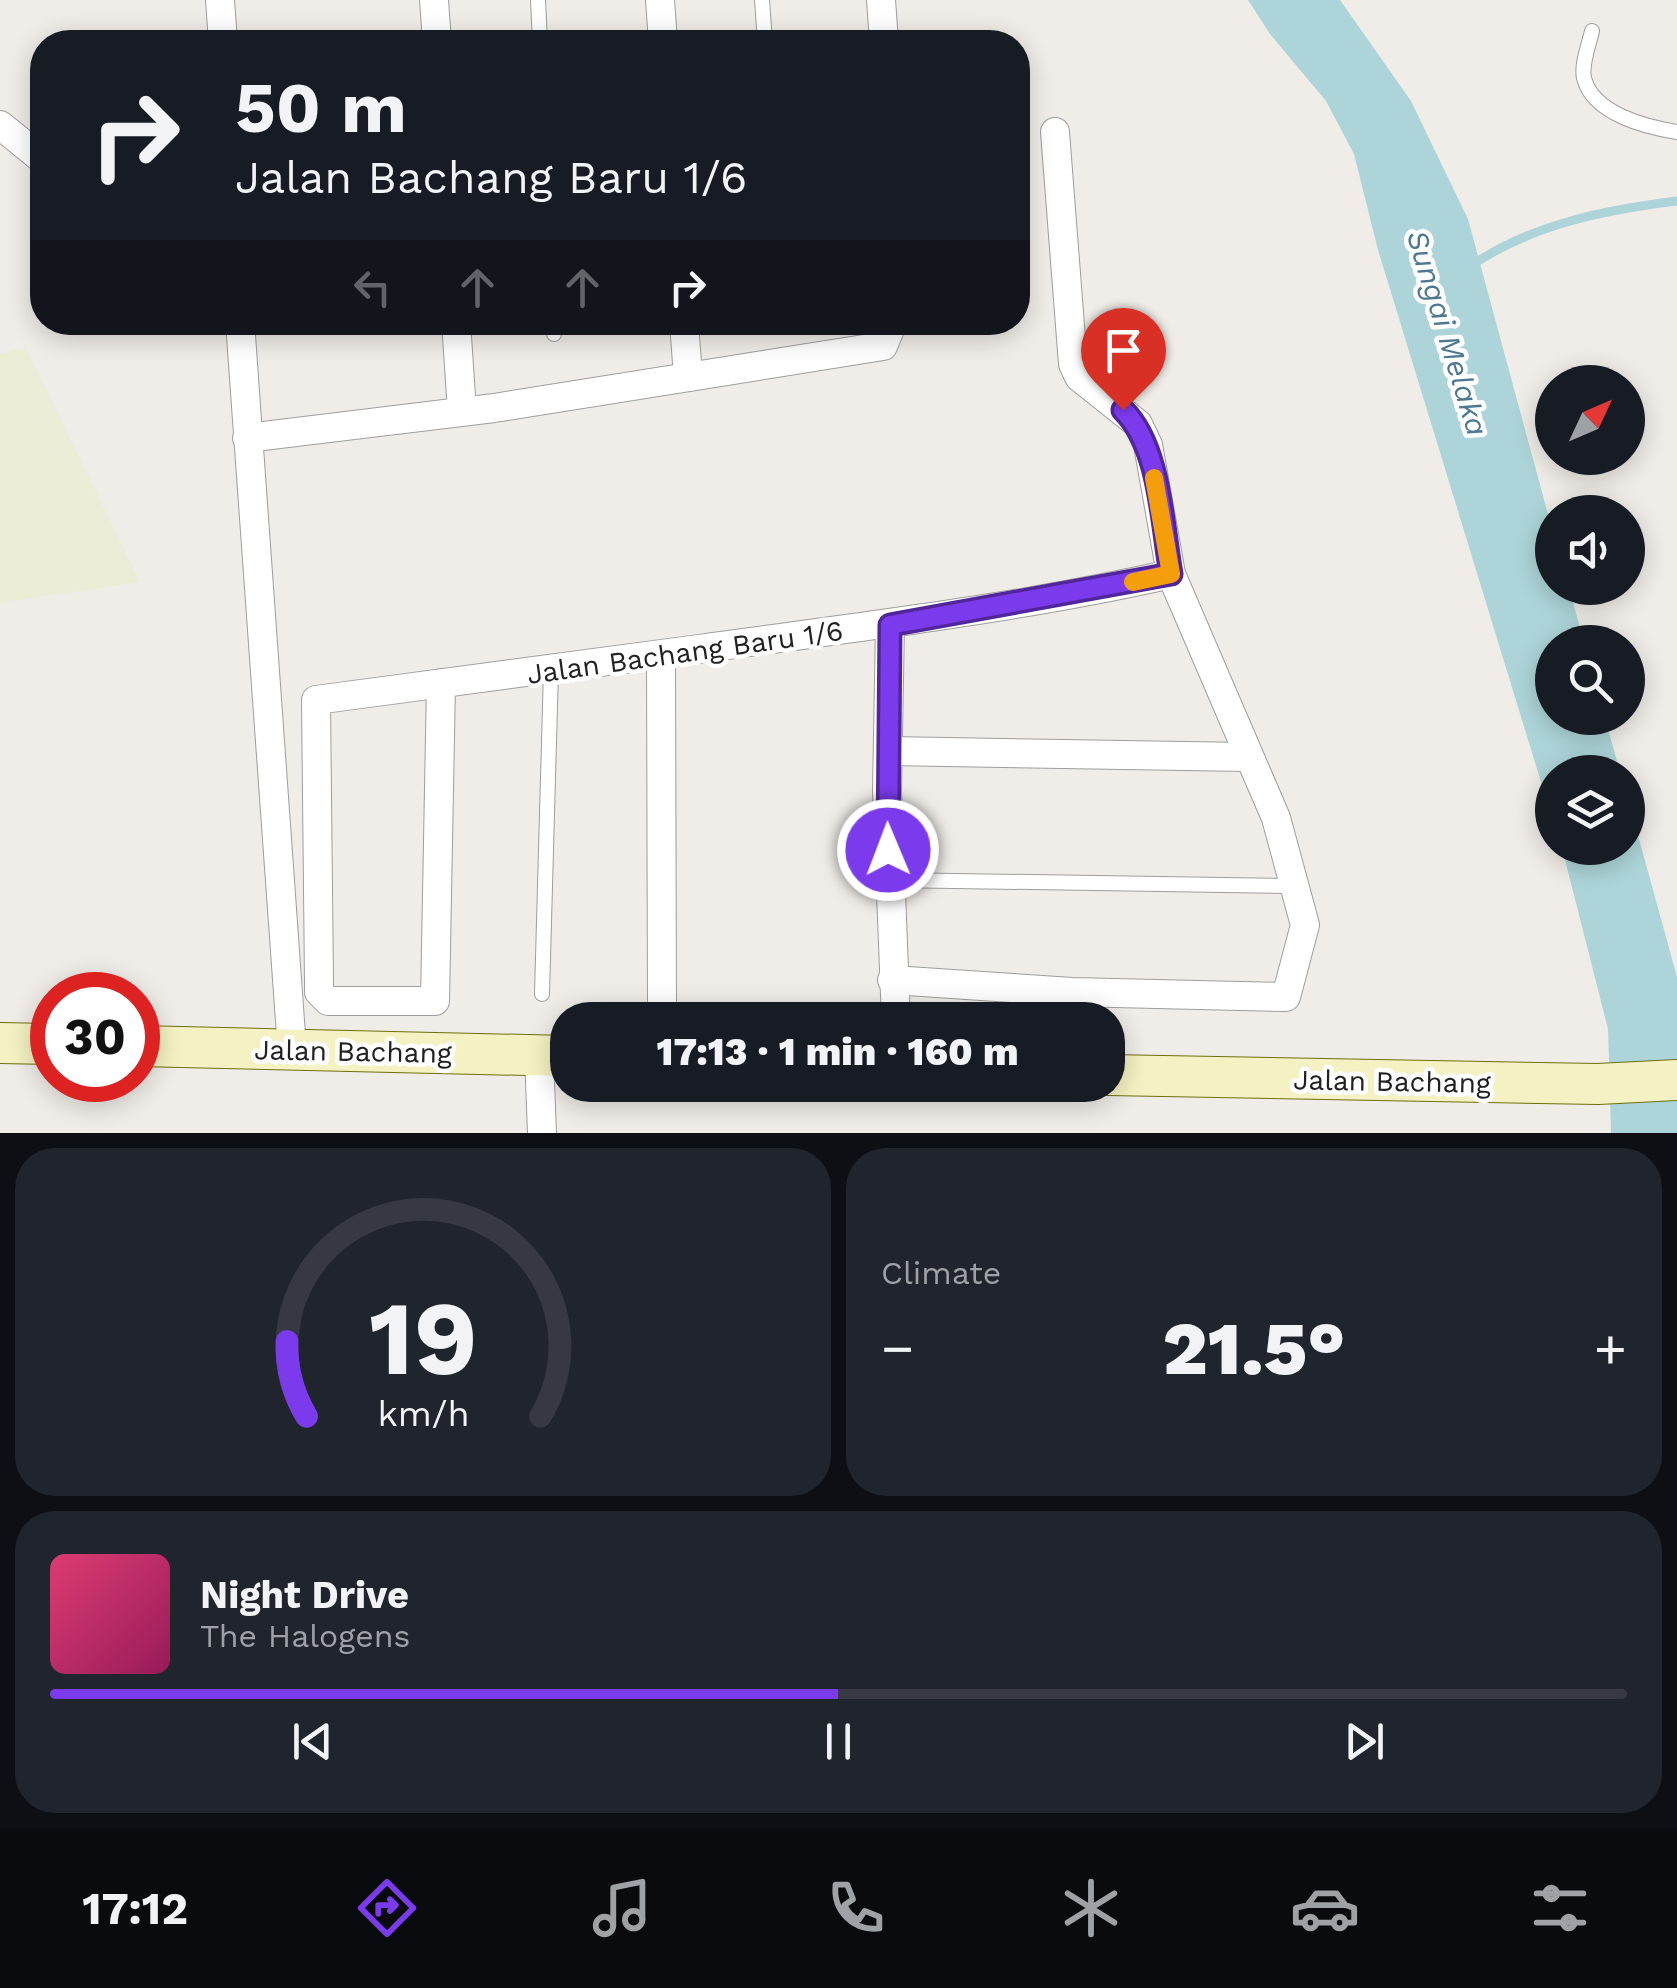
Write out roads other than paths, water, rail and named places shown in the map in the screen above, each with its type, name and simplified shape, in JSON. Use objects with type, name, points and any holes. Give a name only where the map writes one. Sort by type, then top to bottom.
[{"type":"street","points":[[220,0],[221,30]]},
{"type":"street","points":[[434,0],[436,30]]},
{"type":"street","points":[[660,0],[662,30]]},
{"type":"street","points":[[881,0],[883,30]]},
{"type":"street","points":[[0,125],[30,149]]},
{"type":"street","points":[[892,980],[1072,992],[1286,998],[1305,925],[1276,818],[1171,574],[1143,434],[1123,410],[1079,377],[1073,364],[1055,132]]},
{"type":"street","points":[[241,335],[292,1049]]},
{"type":"street","points":[[457,335],[462,411]]},
{"type":"street","points":[[685,335],[688,377]]},
{"type":"street","points":[[248,438],[688,377],[883,335]]},
{"type":"street","name":"Jalan Bachang Baru 1/6","points":[[441,684],[434,1001],[328,1001],[320,992],[316,700],[890,625],[1171,574]]},
{"type":"street","points":[[890,625],[889,880],[894,1002]]},
{"type":"street","points":[[661,655],[662,1002]]},
{"type":"street","points":[[888,750],[1247,756]]},
{"type":"street","points":[[0,1043],[30,1044]]},
{"type":"street","name":"Jalan Bachang","points":[[160,1046],[550,1056]]},
{"type":"street","name":"Jalan Bachang","points":[[1125,1075],[1598,1084],[1677,1080]]},
{"type":"street","points":[[542,1133],[550,1082]]},
{"type":"lane","points":[[538,0],[539,30]]},
{"type":"lane","points":[[762,0],[763,30]]},
{"type":"lane","points":[[1592,31],[1584,77],[1595,98],[1623,116],[1677,132]]},
{"type":"lane","points":[[542,994],[552,670]]},
{"type":"lane","points":[[889,880],[1294,886]]},
{"type":"water","name":"Sungai Melaka","points":[[1248,0],[1340,0],[1411,101],[1468,219],[1543,495],[1535,495],[1535,605],[1574,605],[1579,625],[1535,625],[1535,735],[1610,735],[1615,755],[1535,755],[1535,763],[1378,250],[1354,154],[1326,101],[1270,34]]},
{"type":"water","points":[[1645,861],[1677,977],[1677,1133],[1611,1133],[1608,1029],[1566,865],[1645,865]]},
{"type":"waterway","points":[[1472,265],[1520,239],[1570,221],[1677,201]]}]
